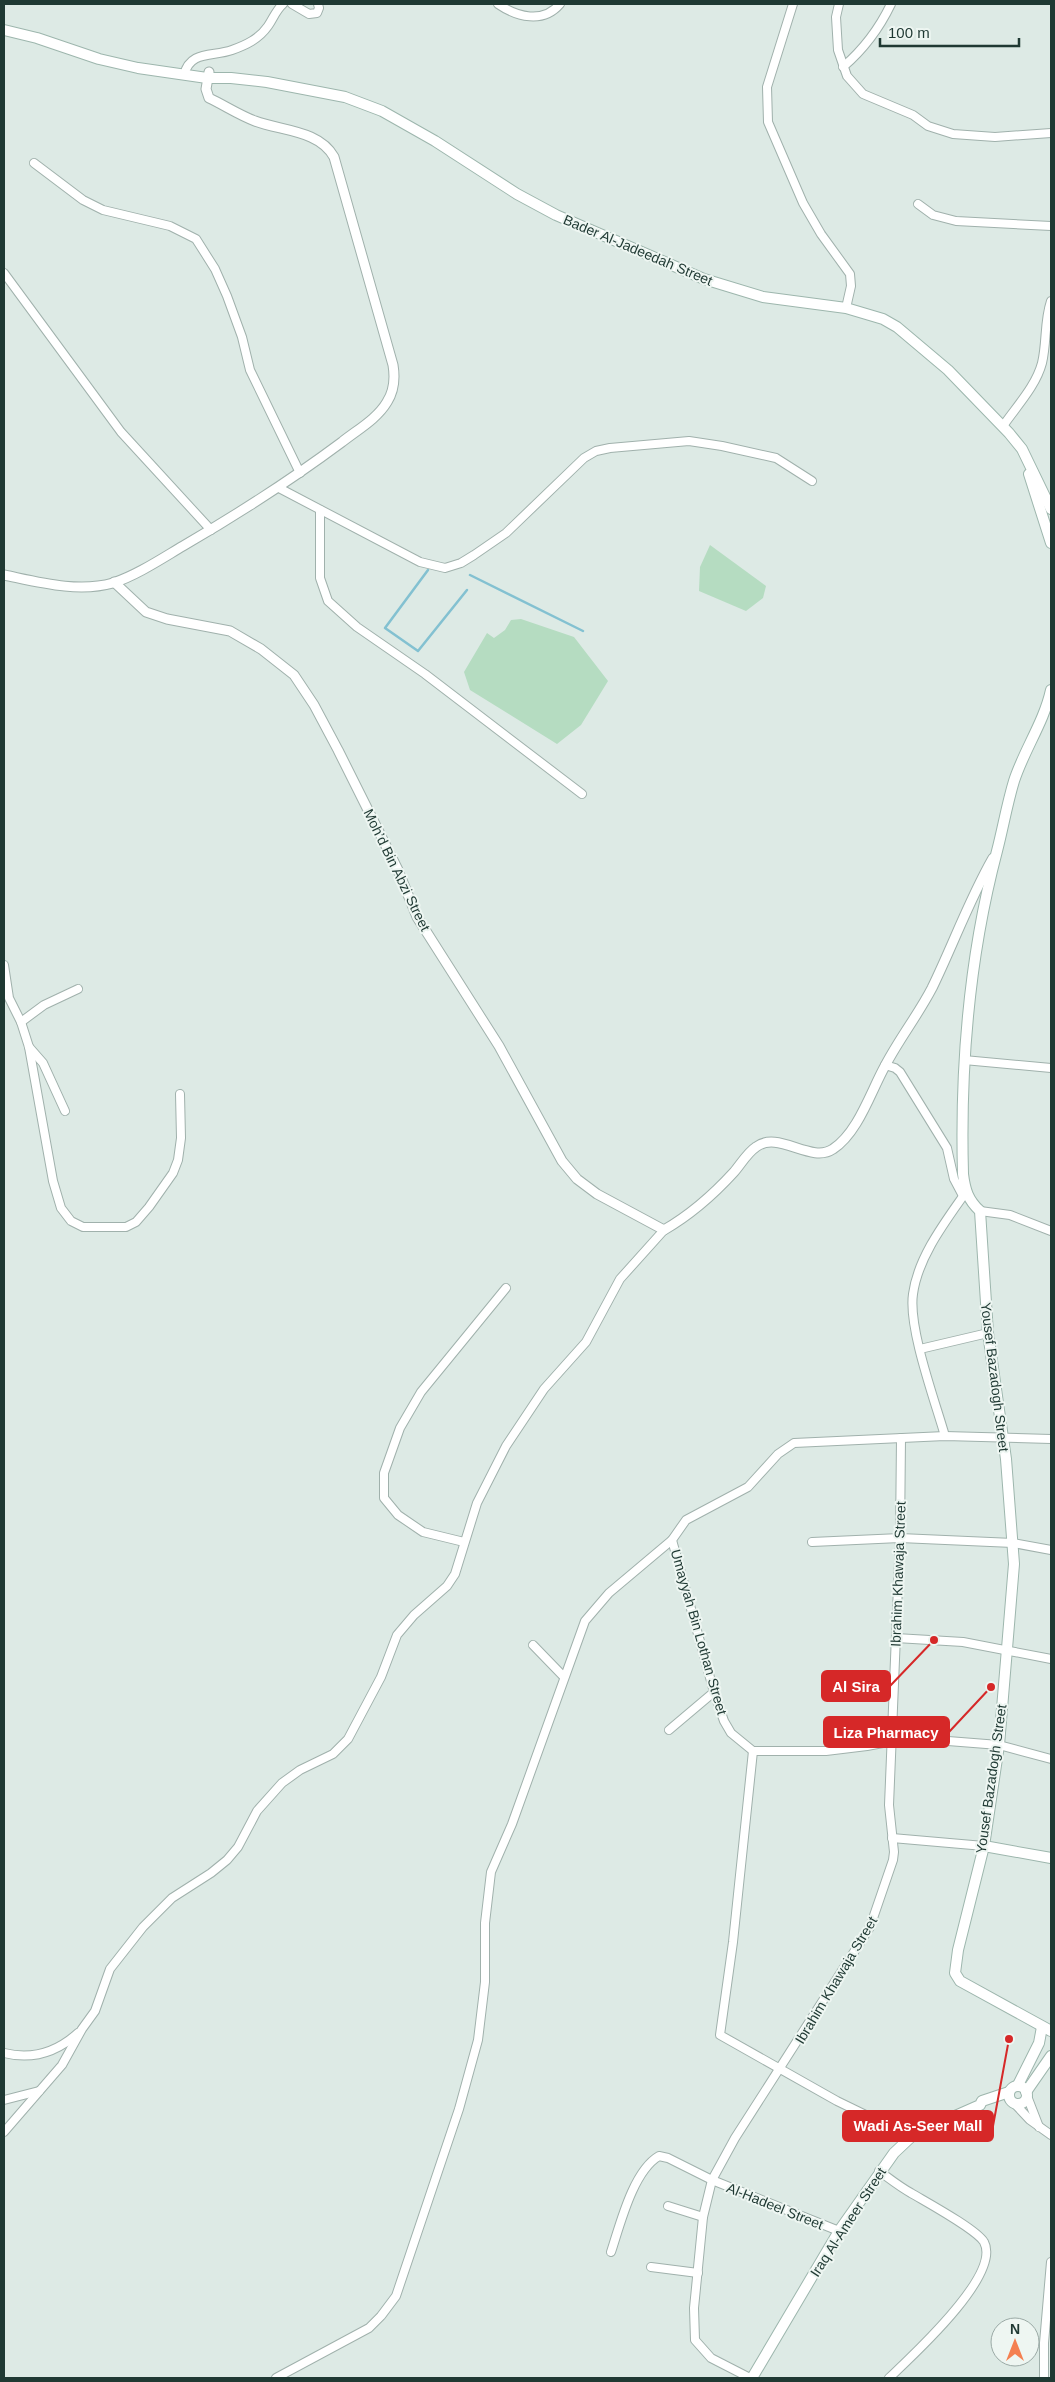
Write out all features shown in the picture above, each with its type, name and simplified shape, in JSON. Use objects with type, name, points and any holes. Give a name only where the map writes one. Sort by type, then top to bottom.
[{"type":"main road","name":"Bader Al-Jadeedah Street","points":[[4,24],[51,36],[129,61],[184,72]]},
{"type":"main road","name":"Bader Al-Jadeedah Street","points":[[4,30],[36,38],[99,59],[138,68],[184,72],[304,88],[368,105],[436,141],[517,194],[556,215],[704,279],[763,297],[846,308],[873,315],[897,327],[948,370],[1002,426],[1022,449],[1051,509]]},
{"type":"main road","name":"Bader Al-Jadeedah Street","points":[[1022,449],[1036,501],[1051,541]]},
{"type":"main road","points":[[980,1211],[964,1194],[966,1013],[988,878],[1014,780],[1033,734],[1049,705],[1051,690]]},
{"type":"main road","name":"Yousef Bazadogh Street","points":[[980,1211],[988,1333],[1003,1437],[1013,1544],[1013,1590],[999,1745],[984,1846],[958,1950],[956,1977],[1047,2029]]},
{"type":"main road","points":[[984,1846],[1051,1858]]},
{"type":"main road","points":[[1024,2091],[1012,2087],[1011,2099],[1022,2103],[1039,2043],[1047,2029]]},
{"type":"main road","points":[[1024,2091],[1051,2056]]},
{"type":"main road","name":"Iraq Al-Ameer Street","points":[[751,2378],[839,2231],[879,2171],[910,2137],[980,2105],[982,2101],[1011,2099]]},
{"type":"street","points":[[184,72],[193,59],[201,55],[223,53],[256,39],[283,4]]},
{"type":"street","points":[[292,4],[306,14],[314,14],[319,8],[318,4]]},
{"type":"street","points":[[498,4],[514,14],[535,17],[552,12],[560,4]]},
{"type":"street","points":[[793,4],[767,87],[768,122],[803,203],[821,234],[850,274],[851,286],[846,308]]},
{"type":"street","points":[[839,4],[836,13],[836,37],[843,67],[850,81],[863,94],[913,115],[928,126],[943,132],[980,137],[1051,134]]},
{"type":"street","points":[[843,67],[872,38],[891,4]]},
{"type":"street","points":[[4,575],[63,585],[99,585],[114,582],[211,530],[278,488],[364,425],[384,407],[392,386],[394,371],[338,168],[330,151],[315,139],[254,121],[209,98],[206,89],[208,75]]},
{"type":"street","points":[[34,163],[82,200],[103,210],[170,226],[196,240],[214,269],[227,296],[242,337],[250,370],[300,473]]},
{"type":"street","points":[[918,204],[933,215],[956,221],[1051,226]]},
{"type":"street","points":[[4,272],[121,432],[211,530]]},
{"type":"street","points":[[1002,426],[1036,379],[1042,365],[1046,318],[1051,301]]},
{"type":"street","points":[[278,488],[420,562],[445,568],[461,563],[506,532],[579,462],[589,454],[603,449],[661,442],[697,442],[768,456],[783,462],[812,481]]},
{"type":"street","points":[[320,510],[320,578],[324,592],[335,608],[357,627],[425,674],[582,794]]},
{"type":"street","name":"Moh’d Bin Abzi Street","points":[[114,582],[146,612],[167,619],[230,631],[262,649],[294,674],[314,705],[338,750],[398,870],[417,917],[499,1046],[562,1161],[577,1179],[597,1194],[664,1230]]},
{"type":"street","points":[[4,2132],[62,2064],[82,2029],[95,2011],[110,1969],[151,1918],[172,1898],[211,1873],[227,1860],[238,1846],[257,1811],[282,1783],[300,1770],[333,1754],[348,1739],[382,1677],[397,1635],[414,1615],[452,1580],[483,1488],[527,1413],[544,1388],[586,1342],[620,1279],[664,1230],[683,1219],[701,1204],[760,1144],[774,1143],[824,1152],[834,1149],[859,1118],[885,1065],[932,988],[973,893],[996,853]]},
{"type":"street","points":[[4,965],[9,998],[21,1022],[29,1047],[58,1201],[71,1221],[84,1227],[126,1227],[136,1222],[157,1198],[173,1173],[178,1160],[181,1138],[180,1094]]},
{"type":"street","points":[[21,1022],[44,1005],[78,989]]},
{"type":"street","points":[[29,1047],[43,1063],[65,1110]]},
{"type":"street","points":[[964,1060],[1051,1068]]},
{"type":"street","points":[[885,1065],[898,1070],[942,1139],[948,1151],[954,1179],[964,1194],[932,1245],[915,1283],[912,1306],[920,1349],[945,1436]]},
{"type":"street","points":[[980,1211],[1010,1215],[1051,1231]]},
{"type":"street","points":[[464,1542],[423,1532],[398,1515],[384,1498],[384,1473],[400,1428],[420,1392],[506,1288]]},
{"type":"street","points":[[920,1349],[988,1333]]},
{"type":"street","name":"Umayyah Bin Lothan Street","points":[[753,1751],[737,1739],[727,1727],[714,1692],[672,1540],[686,1520],[748,1487],[778,1454],[794,1443],[945,1436],[1051,1439]]},
{"type":"street","name":"Ibrahim Khawaja Street","points":[[751,2378],[711,2358],[695,2340],[694,2316],[703,2218],[712,2180],[735,2138],[781,2070],[870,1928],[893,1860],[894,1852],[889,1805],[900,1538],[901,1438]]},
{"type":"street","points":[[812,1542],[900,1538],[1013,1544],[1051,1550]]},
{"type":"street","points":[[276,2378],[369,2328],[390,2305],[402,2284],[459,2109],[478,2040],[485,1982],[489,1877],[512,1824],[581,1628],[589,1615],[609,1593],[672,1540]]},
{"type":"street","points":[[896,1638],[963,1642],[1051,1659]]},
{"type":"street","points":[[532,1645],[564,1677]]},
{"type":"street","points":[[669,1730],[714,1692]]},
{"type":"street","points":[[910,2137],[837,2101],[720,2035],[733,1942],[753,1751],[826,1751],[893,1741],[999,1745],[1051,1759]]},
{"type":"street","points":[[892,1838],[984,1846]]},
{"type":"street","points":[[4,2053],[20,2055],[54,2051],[82,2029]]},
{"type":"street","points":[[4,2100],[40,2091]]},
{"type":"street","points":[[1024,2091],[1040,2127]]},
{"type":"street","points":[[1011,2099],[1025,2116],[1051,2135]]},
{"type":"street","name":"Al-Hadeel Street","points":[[611,2252],[630,2197],[654,2159],[659,2156],[668,2158],[712,2180],[839,2231]]},
{"type":"street","points":[[879,2171],[982,2239],[986,2249],[985,2263],[965,2298],[943,2324],[889,2378]]},
{"type":"street","points":[[668,2206],[703,2218]]},
{"type":"street","points":[[1044,2378],[1046,2317],[1051,2262]]},
{"type":"street","points":[[651,2267],[698,2273]]},
{"type":"green space","points":[[710,545],[766,586],[763,598],[746,611],[699,591],[700,567]]},
{"type":"green space","points":[[521,619],[574,637],[608,681],[581,725],[557,744],[470,690],[464,672],[487,633],[494,638],[505,630],[511,620]]},
{"type":"waterway","points":[[428,570],[385,628],[418,651],[467,590]]},
{"type":"waterway","points":[[470,575],[583,631]]},
{"type":"place","name":"Al Sira","points":[[934,1640]]},
{"type":"place","name":"Liza Pharmacy","points":[[991,1687]]},
{"type":"place","name":"Wadi As-Seer Mall","points":[[1009,2039]]}]
